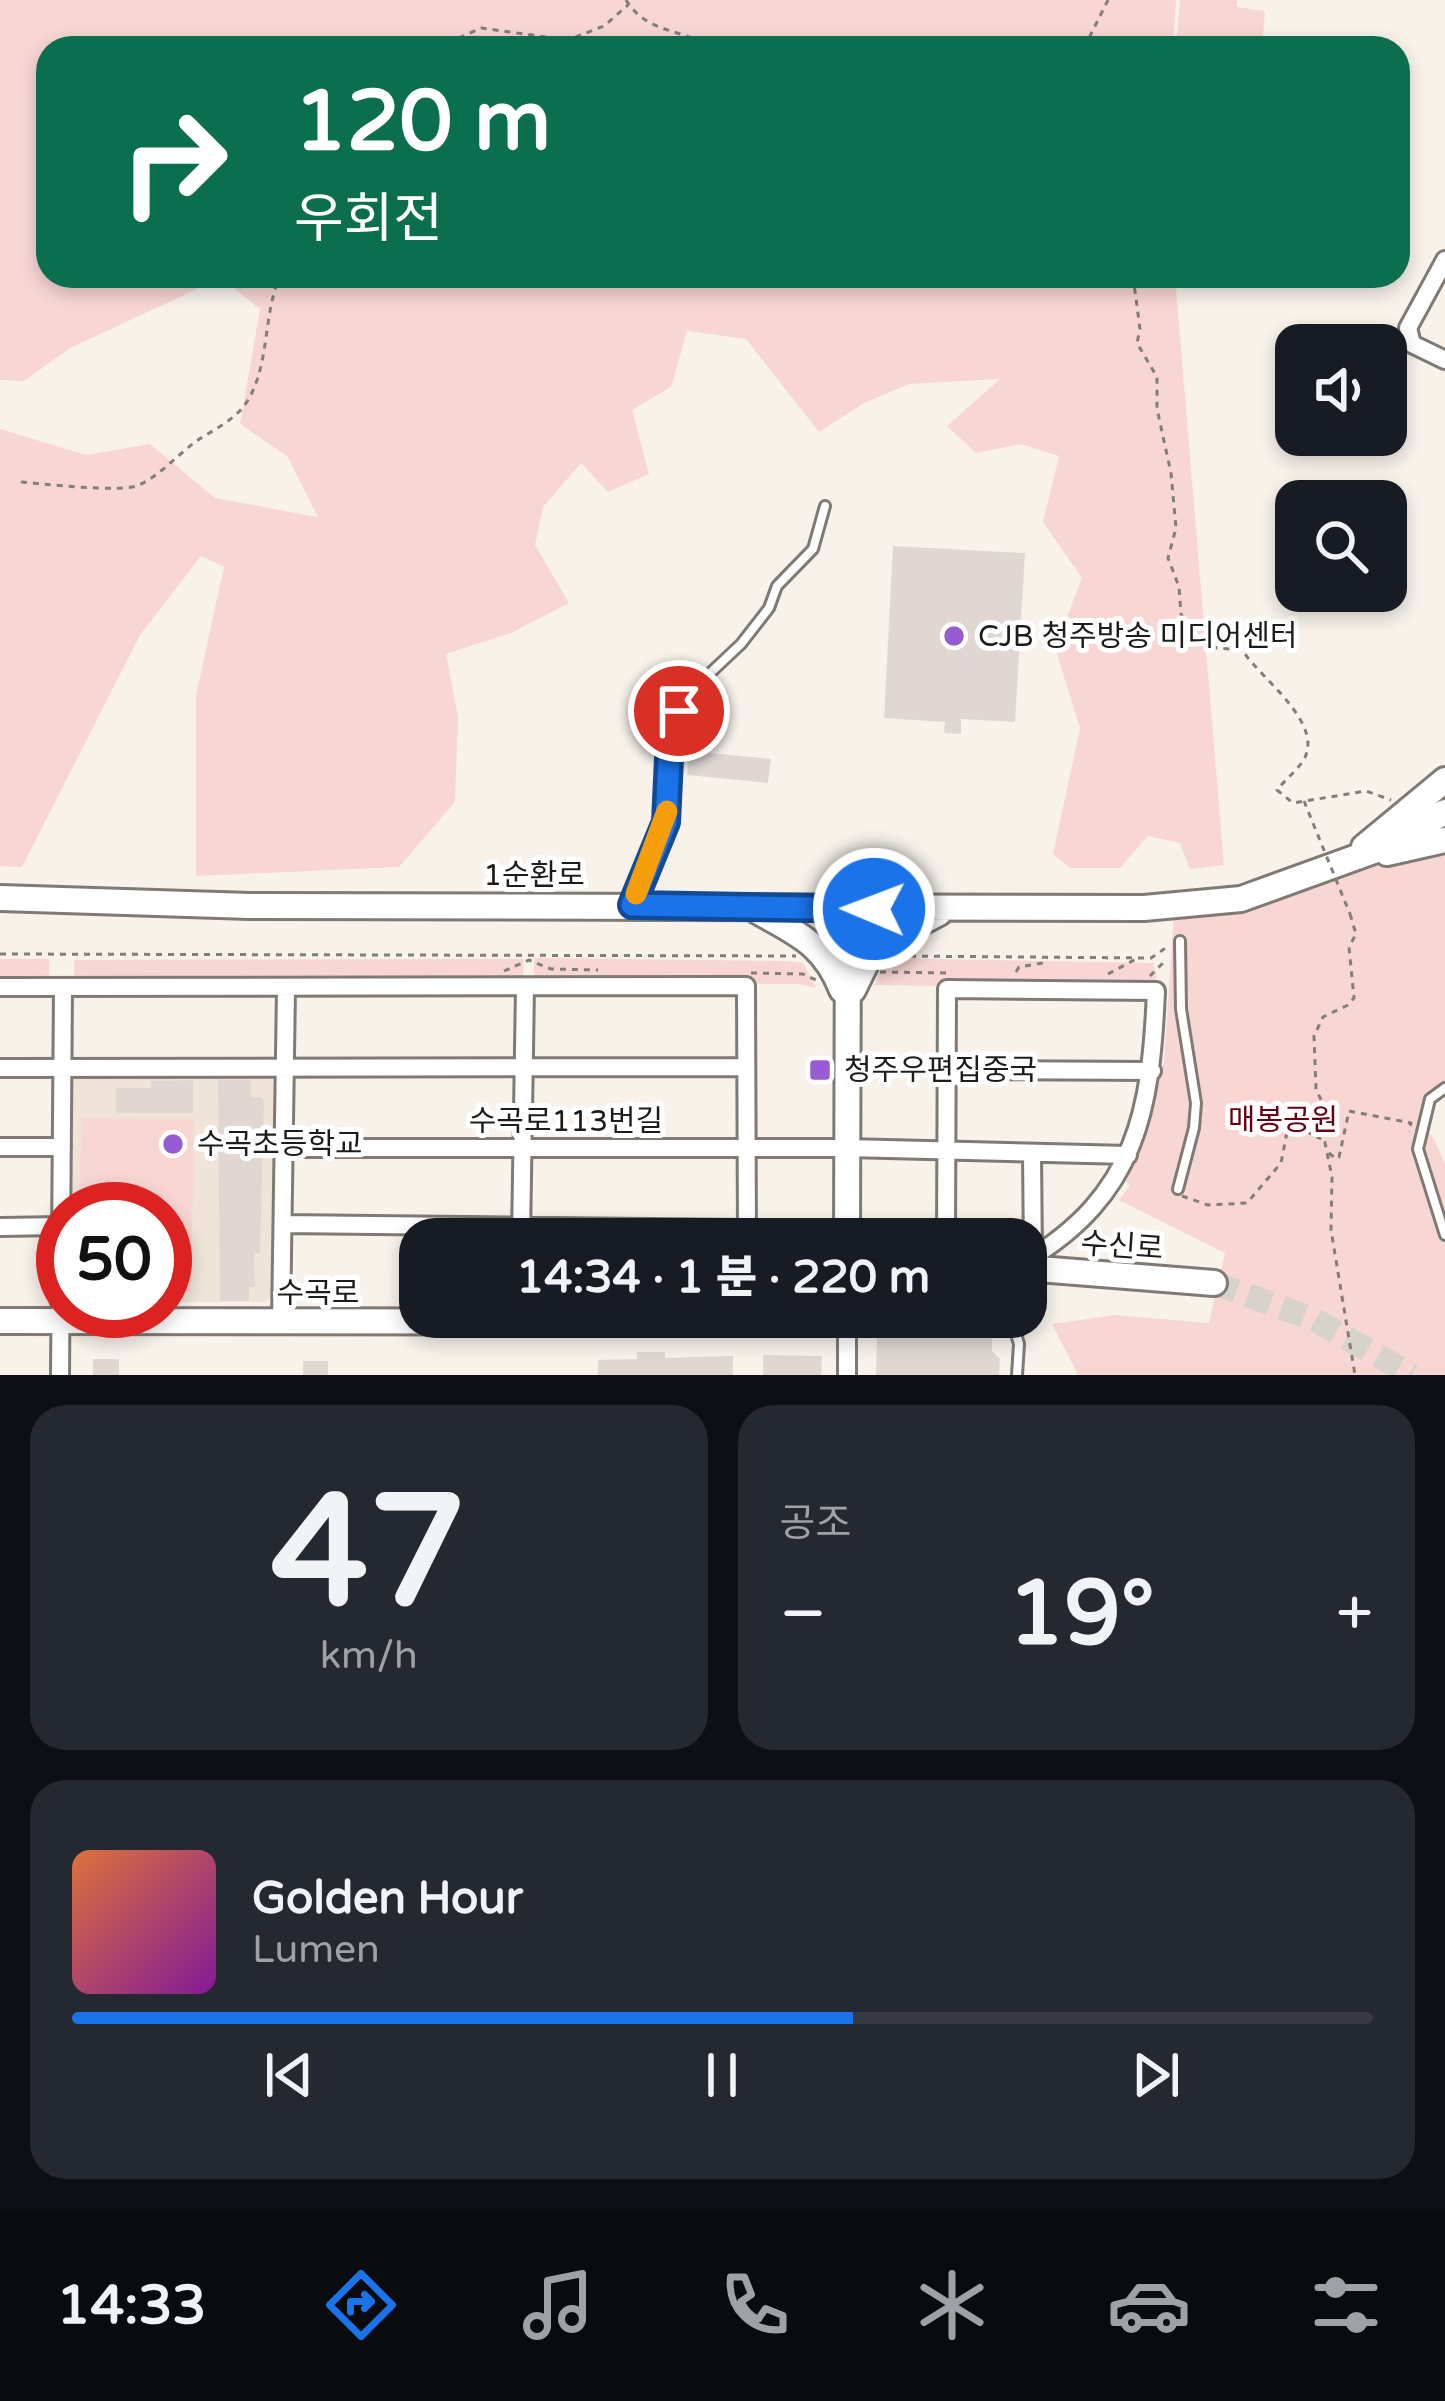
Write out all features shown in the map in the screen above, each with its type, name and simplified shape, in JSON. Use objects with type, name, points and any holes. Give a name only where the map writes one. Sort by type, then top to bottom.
[{"type":"main road","name":"1순환로","points":[[1349,861],[1445,780]]},
{"type":"main road","name":"1순환로","points":[[0,898],[250,906],[947,909],[1195,905],[1240,899],[1349,861],[1445,812]]},
{"type":"main road","points":[[1349,861],[1445,840]]},
{"type":"main road","points":[[751,908],[818,949],[833,967],[848,1004]]},
{"type":"main road","points":[[847,1218],[848,909]]},
{"type":"main road","points":[[848,1004],[874,947],[947,909]]},
{"type":"main road","name":"수신로","points":[[1047,1264],[1214,1283]]},
{"type":"main road","name":"수곡로","points":[[0,1321],[36,1322]]},
{"type":"main road","name":"수곡로","points":[[192,1323],[399,1322]]},
{"type":"street","points":[[1445,260],[1408,328],[1412,344],[1445,360]]},
{"type":"street","points":[[946,1218],[947,989],[1153,984],[1152,1071],[1145,1111],[1128,1154],[1097,1201],[1047,1245]]},
{"type":"street","points":[[0,987],[746,986],[747,1218]]},
{"type":"street","points":[[521,1218],[525,987]]},
{"type":"street","points":[[62,1182],[63,988]]},
{"type":"street","points":[[281,1323],[286,988]]},
{"type":"street","points":[[0,1067],[746,1067]]},
{"type":"street","points":[[947,1070],[1152,1071]]},
{"type":"street","points":[[0,1147],[62,1147]]},
{"type":"street","name":"수곡로113번길","points":[[285,1148],[847,1148],[1128,1154]]},
{"type":"street","points":[[1030,1218],[1032,1153]]},
{"type":"street","points":[[283,1224],[399,1226]]},
{"type":"street","points":[[0,1227],[36,1226]]},
{"type":"street","points":[[60,1375],[61,1338]]},
{"type":"street","points":[[848,1338],[848,1375]]},
{"type":"lane","points":[[632,905],[666,822],[670,737],[679,711],[690,692],[758,624],[778,586],[813,549],[825,506]]},
{"type":"lane","points":[[1177,942],[1181,1009],[1196,1103],[1178,1189]]},
{"type":"lane","points":[[1445,1088],[1430,1099],[1418,1149],[1445,1235]]},
{"type":"lane","points":[[1017,1338],[1017,1375]]},
{"type":"path","points":[[1090,36],[1108,0]]},
{"type":"path","points":[[578,36],[604,26],[627,2],[640,18],[678,36]]},
{"type":"path","points":[[463,36],[481,28],[539,36]]},
{"type":"path","points":[[21,482],[126,490],[143,484],[224,424],[248,400],[275,288]]},
{"type":"path","points":[[1134,288],[1140,329],[1137,343],[1157,377],[1157,409],[1171,473],[1176,528],[1168,558],[1179,586],[1181,614],[1196,640],[1242,650],[1303,719],[1310,740],[1304,759],[1277,790],[1293,803],[1366,791],[1407,809]]},
{"type":"path","points":[[1304,801],[1356,934],[1349,947],[1354,998],[1323,1017],[1314,1036],[1316,1089],[1332,1177],[1331,1230],[1355,1375]]},
{"type":"path","points":[[898,956],[1151,958],[1177,942]]},
{"type":"path","points":[[0,954],[816,957]]},
{"type":"path","points":[[362,956],[362,971]]},
{"type":"path","points":[[1015,974],[1047,958]]},
{"type":"path","points":[[1107,976],[1138,958]]},
{"type":"path","points":[[506,970],[530,960],[551,969]]},
{"type":"path","points":[[1153,984],[1166,960]]},
{"type":"path","points":[[803,974],[825,985]]},
{"type":"path","points":[[1178,1189],[1188,1201],[1247,1203],[1281,1163],[1289,1122],[1319,1136],[1330,1156],[1339,1157],[1349,1111],[1411,1123],[1409,1133],[1420,1134]]},
{"type":"shaded area","name":"수곡초등학교","points":[[81,1070],[271,1072],[277,1080],[273,1296],[265,1302],[192,1302],[192,1182],[70,1182],[71,1078]]},
{"type":"green space","points":[[0,0],[1176,0],[1174,36],[36,36],[36,288],[199,288],[70,348],[24,381],[0,380]]},
{"type":"green space","points":[[1180,0],[1237,0],[1237,7],[1265,11],[1263,36],[1177,36]]},
{"type":"green space","points":[[234,288],[1176,288],[1224,865],[1190,869],[1180,843],[1148,836],[1120,868],[1070,868],[1053,854],[1080,728],[1055,648],[1082,578],[1043,522],[1059,456],[1021,444],[976,453],[947,426],[1000,379],[909,384],[864,403],[819,432],[746,339],[687,331],[671,387],[632,410],[649,474],[608,492],[581,463],[543,507],[535,545],[569,603],[511,633],[446,654],[458,717],[455,802],[399,867],[196,876],[196,695],[224,567],[201,556],[140,635],[22,867],[0,866],[0,429],[86,455],[150,444],[215,498],[318,517],[287,456],[240,424],[260,309]]},
{"type":"green space","name":"매봉공원","points":[[1445,827],[1445,1081],[1426,1094],[1419,1118],[1445,1164],[1445,1375],[1078,1375],[1052,1324],[1115,1315],[1209,1323],[1225,1253],[1119,1200],[1130,1185],[1126,1182],[1164,1062],[1174,913],[1429,837]]},
{"type":"green space","points":[[534,958],[787,961],[803,963],[816,988],[799,984],[534,983]]},
{"type":"green space","points":[[884,958],[1153,963],[1157,976],[1152,989],[875,985]]},
{"type":"green space","points":[[0,959],[49,959],[49,984],[0,984]]},
{"type":"green space","points":[[523,959],[523,982],[74,984],[74,960]]},
{"type":"green space","points":[[81,1118],[194,1119],[192,1234],[192,1182],[80,1182]]},
{"type":"building","name":"CJB 청주방송 미디어센터","points":[[893,546],[1025,553],[1015,722],[961,719],[961,734],[944,733],[945,722],[884,718]]},
{"type":"building","points":[[690,751],[771,759],[768,783],[687,775]]},
{"type":"building","points":[[193,1080],[193,1113],[116,1113],[116,1088],[151,1088],[151,1081]]},
{"type":"building","points":[[218,1080],[250,1080],[251,1097],[264,1101],[260,1253],[254,1253],[255,1287],[249,1287],[249,1301],[220,1301]]},
{"type":"building","points":[[877,1338],[992,1338],[992,1351],[1000,1359],[999,1375],[876,1375]]},
{"type":"building","points":[[637,1352],[665,1352],[665,1358],[733,1356],[733,1375],[598,1375],[598,1360],[637,1359]]},
{"type":"building","points":[[763,1355],[822,1356],[821,1375],[763,1375]]},
{"type":"building","points":[[93,1359],[119,1359],[119,1375],[93,1375]]},
{"type":"building","points":[[303,1361],[328,1361],[328,1375],[303,1375]]},
{"type":"tunnel","points":[[1214,1283],[1313,1319],[1412,1375]]},
{"type":"slow traffic","points":[[636,894],[667,811]]},
{"type":"place","name":"CJB 청주방송 미디어센터","points":[[954,636]]},
{"type":"place","name":"청주우편집중국","points":[[820,1070]]},
{"type":"place","name":"수곡초등학교","points":[[173,1144]]},
{"type":"route","points":[[679,711],[670,737],[666,822],[632,905],[874,909]]}]
